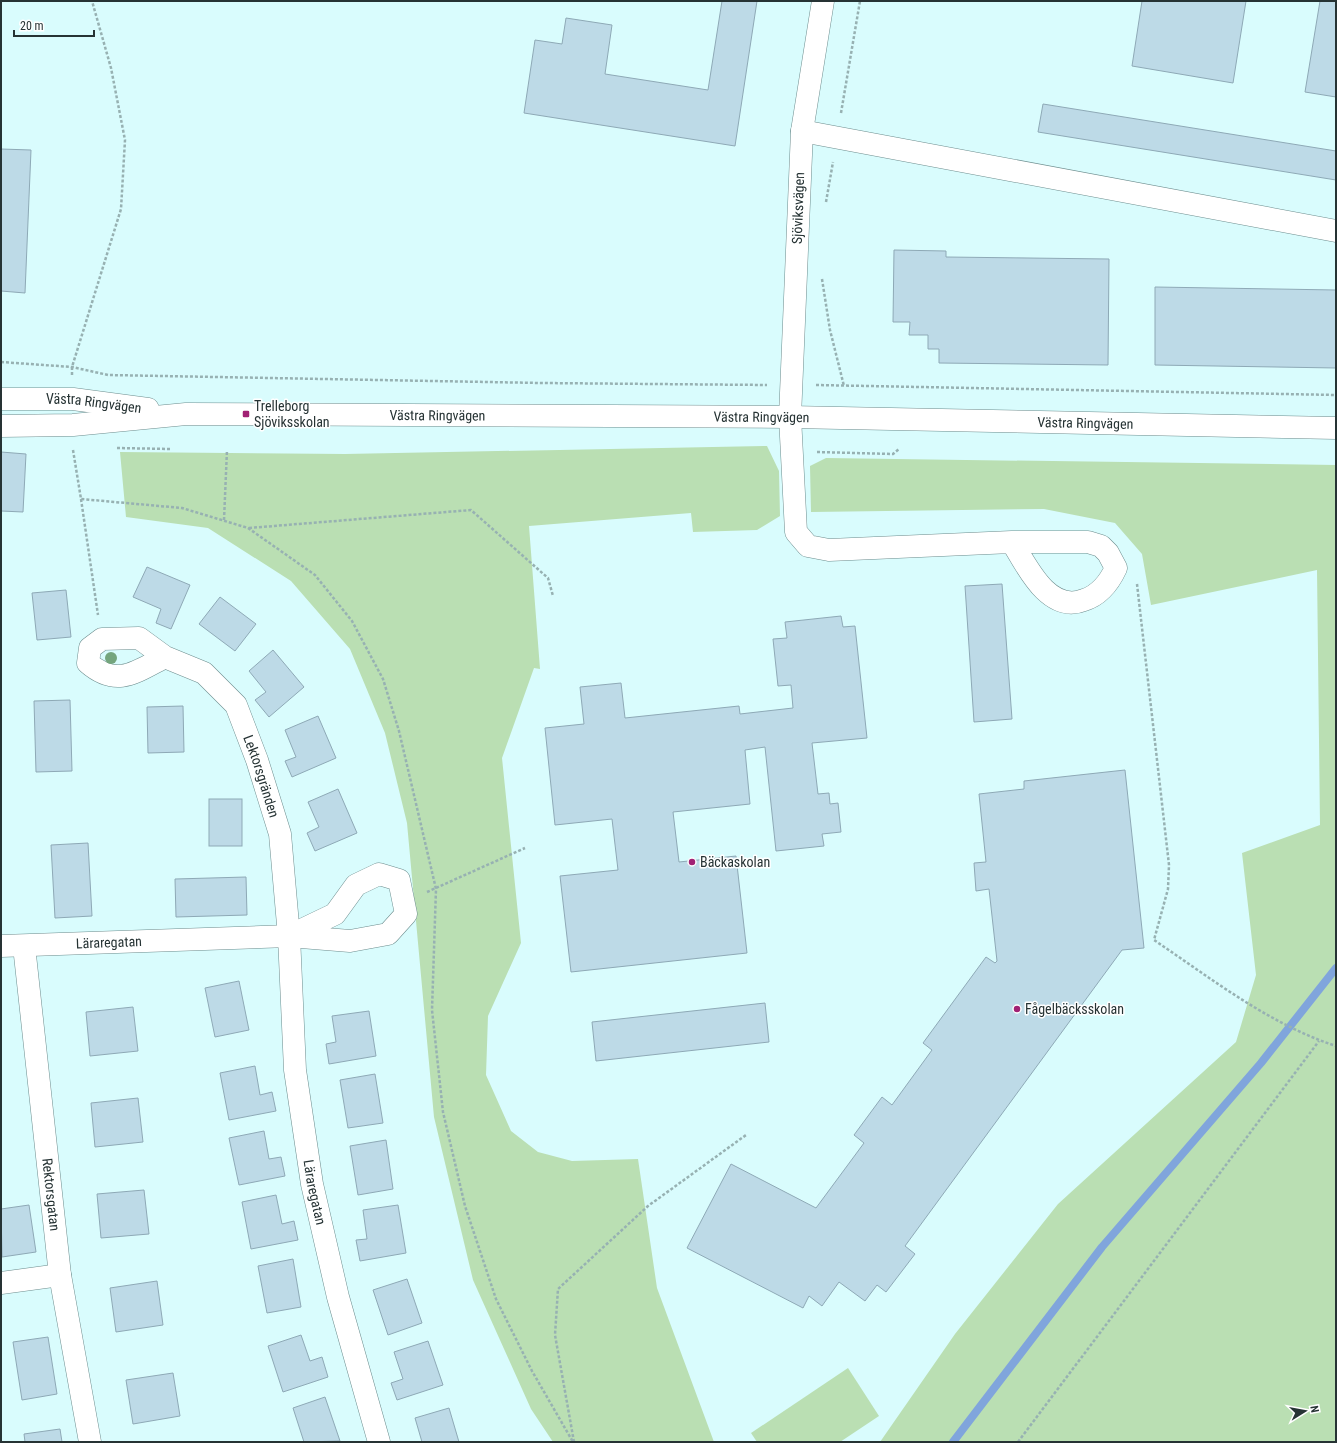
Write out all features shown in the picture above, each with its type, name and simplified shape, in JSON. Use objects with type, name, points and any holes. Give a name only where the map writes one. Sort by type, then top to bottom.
[{"type":"street","name":"Sjöviksvägen","points":[[823,1],[802,131],[790,417],[796,532],[808,546],[829,550],[1012,542],[1088,542],[1101,546],[1108,552],[1116,568]]},
{"type":"street","points":[[802,131],[1336,231]]},
{"type":"street","name":"Västra Ringvägen","points":[[1,399],[72,399],[186,414]]},
{"type":"street","name":"Västra Ringvägen","points":[[1,426],[73,425],[186,414],[790,417],[1336,428]]},
{"type":"street","points":[[1012,542],[1034,576],[1046,591],[1063,602],[1077,603],[1092,598],[1103,588],[1116,568]]},
{"type":"street","name":"Lektorsgränden","points":[[102,639],[139,638],[165,657],[204,673],[236,705],[280,834],[289,936]]},
{"type":"street","points":[[102,639],[90,648],[88,663],[99,673],[119,677],[133,673],[165,657]]},
{"type":"street","name":"Läraregatan","points":[[1,946],[289,936],[350,942],[388,934],[406,914],[399,880],[379,874],[356,885],[335,914],[289,936]]},
{"type":"street","name":"Läraregatan","points":[[289,936],[295,1070],[312,1184],[338,1297],[379,1442]]},
{"type":"street","name":"Rektorsgatan","points":[[24,946],[60,1275],[90,1442]]},
{"type":"street","points":[[1,1283],[60,1275]]},
{"type":"path","points":[[72,399],[72,367],[121,209],[125,140],[112,68],[92,1]]},
{"type":"path","points":[[826,203],[860,1]]},
{"type":"path","points":[[822,278],[830,330],[844,386]]},
{"type":"path","points":[[1,362],[72,367],[116,376],[533,383],[791,385],[1336,395]]},
{"type":"path","points":[[73,425],[72,446],[102,639]]},
{"type":"path","points":[[110,448],[170,449]]},
{"type":"path","points":[[791,451],[893,454],[899,449]]},
{"type":"path","points":[[224,520],[227,450]]},
{"type":"path","points":[[81,499],[182,508],[248,528],[315,575],[352,621],[383,679],[399,731],[436,889],[432,1010],[443,1112],[465,1206],[496,1299],[532,1371],[574,1442]]},
{"type":"path","points":[[248,528],[471,510],[548,578],[553,596]]},
{"type":"path","points":[[1116,568],[1137,584],[1169,865],[1168,889],[1154,940],[1256,1009],[1319,1041],[1336,1046]]},
{"type":"path","points":[[403,900],[436,889],[525,848]]},
{"type":"path","points":[[1018,1442],[1319,1041]]},
{"type":"path","points":[[574,1442],[555,1335],[558,1289],[648,1206],[746,1135]]},
{"type":"green space","points":[[767,446],[779,471],[780,516],[757,530],[693,532],[691,513],[529,526],[540,669],[534,668],[502,758],[521,943],[488,1016],[486,1075],[511,1131],[538,1152],[572,1161],[638,1159],[657,1288],[714,1442],[553,1442],[531,1409],[473,1280],[434,1117],[407,823],[385,733],[350,649],[291,581],[208,528],[126,517],[120,452],[345,454]]},
{"type":"green space","points":[[826,458],[1336,465],[1336,1442],[880,1442],[955,1334],[1058,1204],[1236,1042],[1256,975],[1242,853],[1320,825],[1317,570],[1151,605],[1142,554],[1115,523],[1044,509],[811,512],[810,466]]},
{"type":"green space","points":[[848,1368],[879,1416],[840,1442],[757,1442],[751,1433]]},
{"type":"building","points":[[722,1],[757,1],[735,146],[524,113],[535,40],[562,44],[566,18],[612,25],[605,74],[708,90]]},
{"type":"building","points":[[1142,1],[1246,1],[1233,83],[1132,66]]},
{"type":"building","points":[[1320,1],[1336,1],[1336,97],[1305,92]]},
{"type":"building","points":[[1043,104],[1336,151],[1336,180],[1038,132]]},
{"type":"building","points":[[1,149],[31,150],[25,293],[1,291]]},
{"type":"building","points":[[894,250],[946,251],[946,257],[1109,259],[1108,365],[939,363],[939,349],[928,349],[928,335],[909,335],[910,322],[893,322]]},
{"type":"building","points":[[1155,287],[1336,290],[1336,368],[1155,365]]},
{"type":"building","points":[[1,452],[26,454],[23,512],[1,511]]},
{"type":"building","points":[[147,567],[190,585],[171,629],[156,623],[161,609],[133,597]]},
{"type":"building","points":[[1002,584],[1012,719],[974,722],[965,586]]},
{"type":"building","points":[[66,590],[71,637],[37,640],[32,593]]},
{"type":"building","points":[[220,597],[256,624],[235,651],[199,624]]},
{"type":"building","points":[[841,616],[843,627],[855,626],[867,738],[812,743],[818,794],[829,793],[830,804],[838,803],[841,832],[822,834],[824,846],[776,851],[765,747],[745,750],[750,804],[673,812],[679,862],[736,856],[747,953],[571,972],[560,876],[618,870],[612,819],[555,825],[545,728],[584,724],[580,687],[621,683],[625,718],[739,706],[740,714],[793,708],[791,685],[778,686],[773,639],[787,638],[785,622]]},
{"type":"building","points":[[273,650],[304,687],[269,717],[255,700],[266,692],[249,671]]},
{"type":"building","points":[[70,700],[72,771],[36,772],[34,701]]},
{"type":"building","points":[[183,706],[184,752],[148,753],[147,707]]},
{"type":"building","points":[[318,716],[336,758],[292,777],[285,761],[296,757],[285,730]]},
{"type":"building","points":[[1125,770],[1144,948],[1122,950],[905,1246],[915,1254],[886,1292],[877,1285],[865,1301],[839,1282],[822,1306],[809,1296],[803,1308],[687,1248],[731,1164],[816,1208],[864,1143],[854,1135],[882,1097],[892,1105],[932,1050],[923,1043],[986,957],[995,963],[997,961],[989,889],[976,891],[974,863],[986,862],[979,794],[1024,789],[1024,781]]},
{"type":"building","points":[[338,789],[357,833],[315,851],[307,833],[319,827],[308,802]]},
{"type":"building","points":[[209,799],[242,799],[242,846],[209,846]]},
{"type":"building","points":[[88,843],[92,916],[55,918],[51,845]]},
{"type":"building","points":[[246,877],[247,915],[176,917],[175,879]]},
{"type":"building","points":[[239,981],[249,1030],[215,1037],[205,988]]},
{"type":"building","points":[[765,1003],[769,1042],[596,1061],[592,1022]]},
{"type":"building","points":[[133,1007],[138,1051],[90,1056],[86,1012]]},
{"type":"building","points":[[369,1011],[376,1056],[329,1064],[326,1044],[336,1042],[332,1016]]},
{"type":"building","points":[[255,1066],[260,1095],[272,1092],[276,1111],[229,1120],[220,1073]]},
{"type":"building","points":[[375,1074],[383,1123],[348,1128],[340,1080]]},
{"type":"building","points":[[138,1098],[143,1142],[95,1147],[91,1103]]},
{"type":"building","points":[[264,1131],[269,1159],[281,1157],[285,1176],[239,1185],[229,1138]]},
{"type":"building","points":[[386,1140],[393,1189],[358,1195],[350,1146]]},
{"type":"building","points":[[144,1190],[149,1234],[101,1238],[97,1194]]},
{"type":"building","points":[[276,1195],[282,1224],[294,1221],[298,1240],[251,1249],[242,1202]]},
{"type":"building","points":[[29,1205],[36,1252],[2,1257],[1,1209]]},
{"type":"building","points":[[398,1205],[406,1253],[360,1261],[356,1240],[367,1239],[363,1210]]},
{"type":"building","points":[[293,1259],[301,1307],[267,1313],[258,1266]]},
{"type":"building","points":[[407,1279],[422,1323],[388,1335],[373,1290]]},
{"type":"building","points":[[157,1281],[163,1325],[116,1332],[110,1288]]},
{"type":"building","points":[[301,1335],[310,1361],[322,1357],[328,1377],[283,1392],[268,1346]]},
{"type":"building","points":[[48,1337],[57,1394],[22,1400],[13,1342]]},
{"type":"building","points":[[428,1341],[443,1385],[397,1400],[391,1383],[403,1379],[394,1352]]},
{"type":"building","points":[[173,1373],[180,1416],[133,1424],[126,1380]]},
{"type":"building","points":[[325,1397],[340,1441],[304,1442],[293,1408]]},
{"type":"building","points":[[449,1408],[459,1442],[422,1442],[415,1418]]},
{"type":"building","points":[[60,1429],[62,1442],[25,1442],[24,1434]]},
{"type":"waterway","points":[[953,1442],[1102,1247],[1261,1063],[1336,968]]},
{"type":"place","name":"Trelleborg Sjöviksskolan","points":[[246,414]]},
{"type":"place","name":"Bäckaskolan","points":[[692,862]]},
{"type":"place","name":"Fågelbäcksskolan","points":[[1017,1009]]}]
